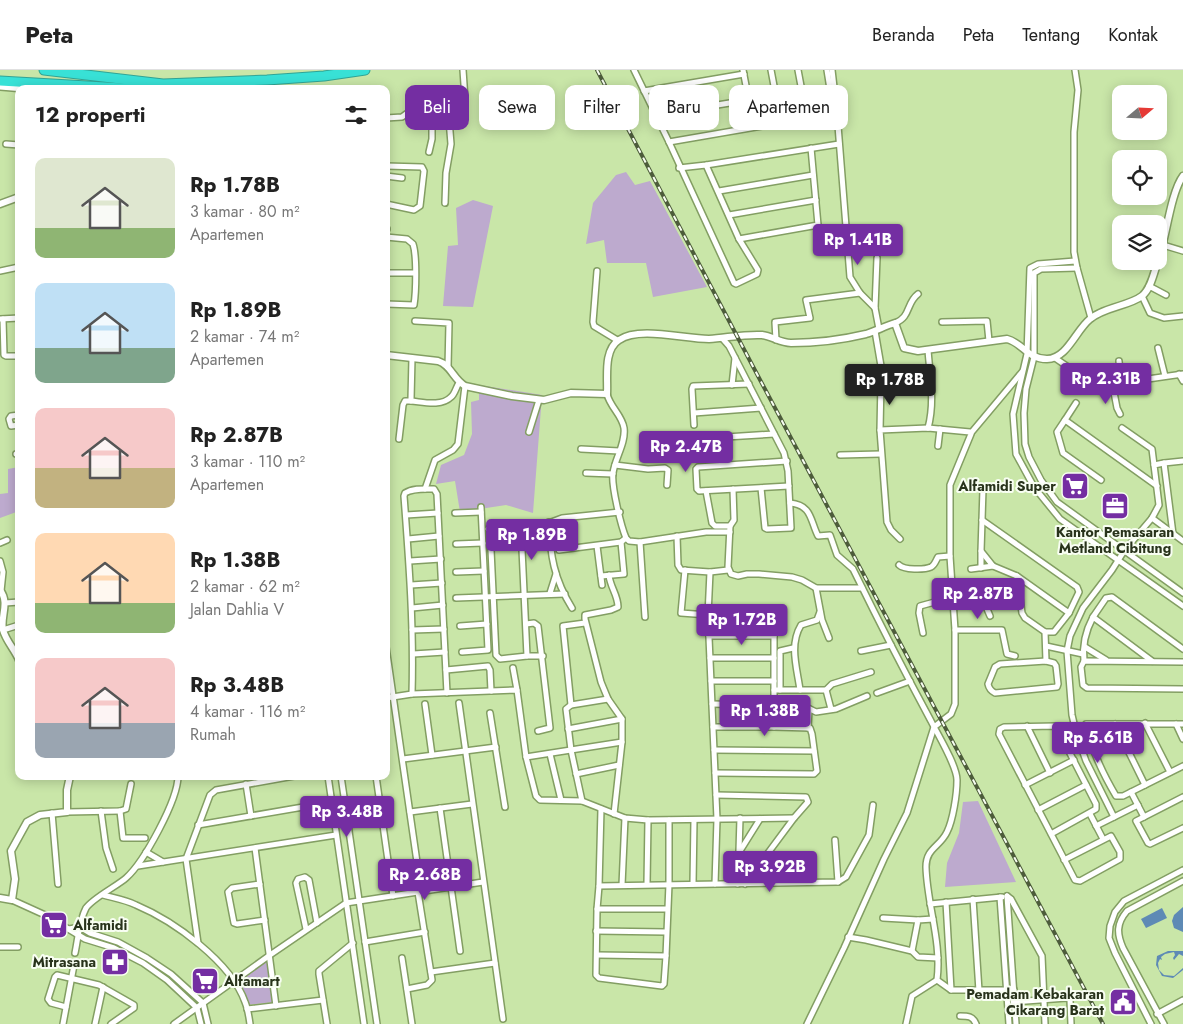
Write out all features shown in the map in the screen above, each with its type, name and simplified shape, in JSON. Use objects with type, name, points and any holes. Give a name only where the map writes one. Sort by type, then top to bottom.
[{"type":"highway","points":[[44,70],[163,84]]},
{"type":"highway","points":[[153,85],[266,80],[361,71]]},
{"type":"highway","points":[[0,81],[70,85]]},
{"type":"street","points":[[463,70],[464,85]]},
{"type":"street","points":[[634,70],[649,101]]},
{"type":"street","points":[[771,70],[774,85]]},
{"type":"street","points":[[799,70],[802,85]]},
{"type":"street","points":[[826,70],[829,85]]},
{"type":"street","points":[[832,70],[833,85]]},
{"type":"street","points":[[1075,70],[1078,90],[1074,132],[1075,260],[1091,318]]},
{"type":"street","points":[[644,91],[743,72],[745,85]]},
{"type":"street","points":[[0,87],[15,88]]},
{"type":"street","points":[[390,118],[405,114]]},
{"type":"street","points":[[428,152],[432,139],[432,130]]},
{"type":"street","points":[[445,203],[446,173],[451,144],[450,130]]},
{"type":"street","points":[[663,130],[679,168],[736,284],[757,274],[758,271],[739,239],[706,165]]},
{"type":"street","points":[[669,142],[737,130]]},
{"type":"street","points":[[838,130],[850,277],[860,293],[874,308]]},
{"type":"street","points":[[6,144],[15,145]]},
{"type":"street","points":[[679,168],[839,144]]},
{"type":"street","points":[[739,239],[817,226],[811,148]]},
{"type":"street","points":[[390,166],[422,167],[424,171],[420,206],[418,208],[414,210],[390,205]]},
{"type":"street","points":[[719,191],[813,175]]},
{"type":"street","points":[[390,176],[402,178]]},
{"type":"street","points":[[1167,221],[1183,176]]},
{"type":"street","points":[[0,204],[15,198]]},
{"type":"street","points":[[729,215],[816,200]]},
{"type":"street","points":[[390,238],[407,240],[413,244],[415,273],[414,305],[390,304]]},
{"type":"street","points":[[1167,246],[1183,251]]},
{"type":"street","points":[[877,258],[874,308],[881,366]]},
{"type":"street","points":[[1032,266],[1075,260]]},
{"type":"street","points":[[1032,266],[1034,272],[1034,357],[1025,396],[1024,433],[1029,458],[1041,480],[1057,502],[1183,593]]},
{"type":"street","points":[[1032,266],[1027,354],[1013,414],[1016,454],[1034,488],[1060,519],[1183,606]]},
{"type":"street","points":[[0,271],[15,268]]},
{"type":"street","points":[[1034,272],[1041,269],[1077,268]]},
{"type":"street","points":[[895,323],[905,349],[918,351],[1007,340],[1014,341],[1027,354],[1034,357],[1055,358],[1065,350],[1084,324],[1091,318],[1142,296],[1149,286],[1155,270]]},
{"type":"street","points":[[597,271],[594,326],[618,340]]},
{"type":"street","points":[[390,273],[415,273]]},
{"type":"street","points":[[1149,286],[1166,295]]},
{"type":"street","points":[[776,340],[775,322],[810,318],[806,300],[860,293]]},
{"type":"street","points":[[730,532],[706,532],[640,542],[629,541],[626,538],[613,483],[613,474],[624,433],[624,426],[608,401],[609,354],[612,347],[618,340],[633,335],[651,333],[692,338],[763,335],[788,343],[834,341],[877,330],[903,319],[913,298],[918,294]]},
{"type":"street","points":[[1142,296],[1150,313],[1164,318],[1183,316]]},
{"type":"street","points":[[15,318],[1,319],[4,355],[15,356]]},
{"type":"street","points":[[415,321],[448,322],[450,324],[448,366]]},
{"type":"street","points":[[942,322],[987,321],[988,342]]},
{"type":"street","points":[[722,338],[735,357],[787,461],[791,528],[766,529],[763,524],[761,488]]},
{"type":"street","points":[[1158,348],[1165,376]]},
{"type":"street","points":[[928,350],[932,397],[932,412],[928,428]]},
{"type":"street","points":[[390,355],[438,361],[448,366],[462,384],[512,396],[544,400],[571,393],[607,394]]},
{"type":"street","points":[[732,385],[735,357]]},
{"type":"street","points":[[411,401],[412,358]]},
{"type":"street","points":[[1055,358],[1071,369],[1082,383],[1090,388],[1121,386],[1181,374],[1183,381]]},
{"type":"street","points":[[1119,361],[1121,386]]},
{"type":"street","points":[[807,1024],[907,813],[934,727],[951,714],[955,704],[955,630],[950,556],[950,485],[971,433],[1023,372]]},
{"type":"street","points":[[881,381],[881,454],[887,522],[891,530],[900,539]]},
{"type":"street","points":[[399,439],[405,401],[445,402],[452,397],[462,384]]},
{"type":"street","points":[[425,489],[433,462],[437,457],[453,450],[458,444],[462,384]]},
{"type":"street","points":[[694,425],[693,386],[749,384]]},
{"type":"street","points":[[1113,387],[1120,414]]},
{"type":"street","points":[[529,432],[539,400]]},
{"type":"street","points":[[1076,403],[1056,432],[1063,453],[1101,480]]},
{"type":"street","points":[[694,413],[761,408]]},
{"type":"street","points":[[15,416],[11,416],[9,419],[11,426],[15,426]]},
{"type":"street","points":[[1065,420],[1156,486]]},
{"type":"street","points":[[880,430],[928,428],[968,431],[971,433]]},
{"type":"street","points":[[1114,817],[1086,761],[1077,736],[1072,715],[1067,650],[1070,636],[1083,608],[1124,551],[1152,518],[1158,505],[1152,449],[1122,428]]},
{"type":"street","points":[[938,446],[940,429]]},
{"type":"street","points":[[1014,432],[1024,433]]},
{"type":"street","points":[[726,437],[774,434]]},
{"type":"street","points":[[581,448],[619,451]]},
{"type":"street","points":[[840,455],[881,454]]},
{"type":"street","points":[[787,461],[698,467],[696,470],[697,490],[789,486]]},
{"type":"street","points":[[1154,464],[1183,461]]},
{"type":"street","points":[[1164,463],[1173,534]]},
{"type":"street","points":[[615,465],[648,469],[665,468],[668,470],[667,485]]},
{"type":"street","points":[[586,473],[613,474]]},
{"type":"street","points":[[412,694],[412,608],[405,493],[410,490],[425,489],[434,489],[436,491],[447,693]]},
{"type":"street","points":[[733,489],[734,520],[730,526],[728,570],[731,574],[738,576],[759,574],[792,577],[816,588],[862,588]]},
{"type":"street","points":[[981,568],[983,489]]},
{"type":"street","points":[[706,491],[712,524],[715,526],[730,526]]},
{"type":"street","points":[[790,503],[801,505],[807,510],[818,536],[830,535],[837,555],[851,567],[955,768],[957,782],[948,830],[940,842],[929,852],[926,867],[938,948],[937,980]]},
{"type":"street","points":[[455,514],[481,510],[483,543],[488,650],[462,652]]},
{"type":"street","points":[[482,530],[538,527],[562,518],[620,512]]},
{"type":"street","points":[[406,515],[438,513]]},
{"type":"street","points":[[1152,518],[1183,541]]},
{"type":"street","points":[[982,520],[1077,587],[1079,592],[1068,613],[1054,632],[1045,632],[1025,618],[1022,613],[1017,576]]},
{"type":"street","points":[[549,522],[550,551],[556,574],[572,608]]},
{"type":"street","points":[[521,528],[527,656]]},
{"type":"street","points":[[490,529],[497,656],[500,658],[543,656]]},
{"type":"street","points":[[408,539],[439,536]]},
{"type":"street","points":[[677,536],[678,565],[681,570],[710,572],[728,570]]},
{"type":"street","points":[[559,550],[621,542],[626,538]]},
{"type":"street","points":[[0,543],[7,540]]},
{"type":"street","points":[[601,576],[624,574],[621,542]]},
{"type":"street","points":[[640,542],[646,617]]},
{"type":"street","points":[[456,544],[483,543]]},
{"type":"street","points":[[597,546],[602,584]]},
{"type":"street","points":[[981,551],[993,566],[1017,576],[1068,613]]},
{"type":"street","points":[[899,565],[904,569],[929,567],[934,564],[938,557],[950,556]]},
{"type":"street","points":[[410,561],[441,559]]},
{"type":"street","points":[[0,563],[3,576],[1,591],[5,603],[3,630],[15,652]]},
{"type":"street","points":[[971,569],[993,566]]},
{"type":"street","points":[[685,570],[682,613],[770,611],[773,614],[774,681],[777,690]]},
{"type":"street","points":[[456,572],[484,571]]},
{"type":"street","points":[[710,572],[709,636],[717,819],[715,884]]},
{"type":"street","points":[[550,594],[556,574]]},
{"type":"street","points":[[609,575],[612,589],[617,596],[618,606],[611,610],[585,615],[585,623],[601,682],[608,699],[622,719],[622,742],[614,814]]},
{"type":"street","points":[[411,585],[442,583]]},
{"type":"street","points":[[816,588],[820,612],[829,638]]},
{"type":"street","points":[[456,598],[564,594]]},
{"type":"street","points":[[923,633],[919,613],[920,606],[952,597],[978,597],[984,602],[990,616]]},
{"type":"street","points":[[1183,649],[1112,597],[1106,598],[1086,630],[1083,641],[1085,647],[1084,661],[1081,667],[1082,685],[1087,688],[1183,689]]},
{"type":"street","points":[[5,603],[15,602]]},
{"type":"street","points":[[412,608],[443,605]]},
{"type":"street","points":[[800,690],[793,648],[801,625],[817,620],[820,612]]},
{"type":"street","points":[[1093,617],[1153,662]]},
{"type":"street","points":[[526,624],[534,623],[538,626],[543,656],[550,728],[538,732]]},
{"type":"street","points":[[571,705],[563,626],[585,623]]},
{"type":"street","points":[[460,626],[486,624]]},
{"type":"street","points":[[3,630],[15,626]]},
{"type":"street","points":[[412,630],[444,629]]},
{"type":"street","points":[[955,630],[1002,630],[1007,654],[1015,656]]},
{"type":"street","points":[[1045,632],[1046,661]]},
{"type":"street","points":[[709,636],[774,636]]},
{"type":"street","points":[[861,651],[891,645]]},
{"type":"street","points":[[1046,646],[1083,654]]},
{"type":"street","points":[[1085,647],[1107,661]]},
{"type":"street","points":[[774,726],[774,705],[780,651],[793,648]]},
{"type":"street","points":[[413,654],[445,652]]},
{"type":"street","points":[[710,658],[774,658]]},
{"type":"street","points":[[1046,661],[1052,662],[1056,666],[1057,687],[995,693],[989,687],[988,684],[995,667],[1000,664],[1046,661]]},
{"type":"street","points":[[1084,661],[1183,662]]},
{"type":"street","points":[[446,670],[488,666],[490,668],[491,691]]},
{"type":"street","points":[[514,668],[526,757],[537,798],[541,801],[582,801],[624,818],[648,820],[794,818]]},
{"type":"street","points":[[390,672],[418,869]]},
{"type":"street","points":[[777,690],[826,690],[832,684],[870,672]]},
{"type":"street","points":[[711,681],[774,681]]},
{"type":"street","points":[[877,693],[910,681]]},
{"type":"street","points":[[390,697],[412,694],[517,690]]},
{"type":"street","points":[[826,690],[831,709]]},
{"type":"street","points":[[712,704],[804,706],[816,712],[831,709],[867,696]]},
{"type":"street","points":[[582,801],[571,750],[566,709],[571,705],[608,699]]},
{"type":"street","points":[[459,703],[503,1019]]},
{"type":"street","points":[[425,704],[432,755]]},
{"type":"street","points":[[808,728],[809,710]]},
{"type":"street","points":[[490,713],[505,807]]},
{"type":"street","points":[[568,729],[622,719]]},
{"type":"street","points":[[1144,723],[1170,772]]},
{"type":"street","points":[[1183,724],[1086,724],[1094,753],[1116,796],[1123,796],[1183,766]]},
{"type":"street","points":[[1115,724],[1145,785]]},
{"type":"street","points":[[1176,724],[1183,739]]},
{"type":"street","points":[[713,727],[774,726],[808,728],[812,731],[817,771],[815,774],[715,774]]},
{"type":"street","points":[[1051,834],[1090,814],[1096,809],[1096,804],[1056,726],[1008,726],[1000,729],[999,731],[1025,785],[1064,860],[1075,880],[1083,880],[1120,859],[1120,852],[1111,836],[1064,860]]},
{"type":"street","points":[[1027,726],[1050,772]]},
{"type":"street","points":[[526,757],[622,742]]},
{"type":"street","points":[[403,759],[496,747]]},
{"type":"street","points":[[714,750],[814,751]]},
{"type":"street","points":[[550,754],[561,800]]},
{"type":"street","points":[[1025,785],[1074,760]]},
{"type":"street","points":[[576,774],[619,765]]},
{"type":"street","points":[[67,812],[69,780]]},
{"type":"street","points":[[75,953],[80,927],[88,906],[127,878],[138,866],[163,820],[176,790],[177,780]]},
{"type":"street","points":[[198,943],[186,859],[212,793],[216,790],[270,780]]},
{"type":"street","points":[[329,780],[364,1024]]},
{"type":"street","points":[[342,780],[377,1024]]},
{"type":"street","points":[[377,780],[392,896]]},
{"type":"street","points":[[12,900],[15,879],[11,855],[13,847],[30,819],[52,813],[120,811],[126,809],[131,784]]},
{"type":"street","points":[[246,784],[251,816]]},
{"type":"street","points":[[1038,810],[1086,785]]},
{"type":"street","points":[[1131,792],[1144,817]]},
{"type":"street","points":[[716,796],[807,797],[808,802],[744,884]]},
{"type":"street","points":[[1183,797],[1136,821],[1148,843],[1154,843],[1183,828]]},
{"type":"street","points":[[410,812],[472,804]]},
{"type":"street","points":[[1096,826],[1138,805]]},
{"type":"street","points":[[198,825],[309,806]]},
{"type":"street","points":[[599,886],[838,882],[846,877],[866,842],[869,835],[873,806]]},
{"type":"street","points":[[440,808],[460,951]]},
{"type":"street","points":[[601,809],[599,886],[596,909],[598,955],[596,976],[658,986],[664,984],[670,820]]},
{"type":"street","points":[[101,811],[106,848],[113,869]]},
{"type":"street","points":[[120,811],[124,838],[144,838]]},
{"type":"street","points":[[52,813],[58,884]]},
{"type":"street","points":[[1090,814],[1103,839]]},
{"type":"street","points":[[622,885],[624,818]]},
{"type":"street","points":[[738,884],[740,818]]},
{"type":"street","points":[[739,852],[760,819]]},
{"type":"street","points":[[648,820],[648,884]]},
{"type":"street","points":[[693,884],[694,820]]},
{"type":"street","points":[[138,866],[336,835]]},
{"type":"street","points":[[835,840],[838,882]]},
{"type":"street","points":[[255,848],[276,1006]]},
{"type":"street","points":[[146,852],[163,862]]},
{"type":"street","points":[[1151,1024],[1115,954],[1109,938],[1110,926],[1115,912],[1124,901],[1183,870]]},
{"type":"street","points":[[306,929],[296,883],[298,879],[305,877],[309,880],[317,923]]},
{"type":"street","points":[[1164,1024],[1118,936],[1124,915],[1130,909],[1183,881]]},
{"type":"street","points":[[174,1024],[306,929],[346,903],[483,882]]},
{"type":"street","points":[[260,884],[232,888],[228,892],[234,923],[265,920]]},
{"type":"street","points":[[407,989],[430,984],[432,980],[418,892]]},
{"type":"street","points":[[103,895],[134,904],[164,919],[198,943],[234,980],[245,1000],[250,1024]]},
{"type":"street","points":[[930,904],[1007,896],[1011,899],[1042,956],[1045,1024]]},
{"type":"street","points":[[1007,896],[1016,1024]]},
{"type":"street","points":[[1000,897],[1009,1024]]},
{"type":"street","points":[[0,898],[12,900],[69,928],[79,936],[114,948],[143,963],[167,980],[197,1008],[201,1024]]},
{"type":"street","points":[[973,899],[979,991]]},
{"type":"street","points":[[946,902],[951,990]]},
{"type":"street","points":[[596,909],[667,909]]},
{"type":"street","points":[[883,918],[933,919]]},
{"type":"street","points":[[912,951],[918,920]]},
{"type":"street","points":[[69,928],[80,927],[90,933],[118,942],[171,974],[203,1003],[208,1024]]},
{"type":"street","points":[[596,931],[666,932]]},
{"type":"street","points":[[365,942],[425,932]]},
{"type":"street","points":[[848,937],[912,951],[918,957],[938,958]]},
{"type":"street","points":[[327,1024],[318,974],[319,971],[353,943]]},
{"type":"street","points":[[0,947],[18,947]]},
{"type":"street","points":[[598,955],[666,956]]},
{"type":"street","points":[[402,958],[412,1024]]},
{"type":"street","points":[[431,972],[495,963]]},
{"type":"street","points":[[63,1024],[74,965]]},
{"type":"street","points":[[66,1007],[48,1001],[48,995],[56,976],[103,987],[134,1005],[134,1008],[111,1024]]},
{"type":"street","points":[[937,980],[951,990],[1014,990]]},
{"type":"street","points":[[906,1024],[912,996],[937,980]]},
{"type":"street","points":[[95,1024],[103,987]]},
{"type":"street","points":[[1007,1002],[1068,999],[1071,1024]]},
{"type":"street","points":[[247,1009],[323,1000]]},
{"type":"street","points":[[1158,1014],[1183,1000]]},
{"type":"street","points":[[960,1016],[974,1019],[976,1024]]},
{"type":"shaded area","points":[[626,172],[635,185],[650,181],[707,287],[653,297],[646,263],[607,263],[604,240],[586,244],[593,203],[616,175]]},
{"type":"shaded area","points":[[473,200],[493,206],[473,307],[443,306],[448,246],[458,245],[456,208]]},
{"type":"shaded area","points":[[479,385],[542,395],[533,513],[506,505],[460,512],[455,481],[436,484],[441,465],[464,455],[472,434],[471,402],[479,400]]},
{"type":"shaded area","points":[[15,468],[15,512],[0,518],[0,494],[8,493],[8,469]]},
{"type":"shaded area","points":[[978,801],[1016,882],[945,887],[947,863],[959,833],[963,802]]},
{"type":"shaded area","points":[[268,956],[274,1002],[247,1005],[235,981]]},
{"type":"water","points":[[1183,907],[1183,932],[1174,928],[1172,921],[1174,915]]},
{"type":"water","points":[[1162,908],[1167,918],[1146,928],[1141,919]]},
{"type":"water","points":[[1168,951],[1183,951],[1183,956],[1179,954],[1174,960],[1174,952],[1165,954],[1158,963],[1159,970],[1164,975],[1174,976],[1183,968],[1173,978],[1162,976],[1156,965],[1157,956]]},
{"type":"railway","points":[[597,70],[1103,1024]]},
{"type":"place","name":"Alfamidi Super","points":[[1075,486]]},
{"type":"place","name":"Kantor Pemasaran Metland Cibitung","points":[[1115,506]]},
{"type":"place","name":"Alfamidi","points":[[54,925]]},
{"type":"place","name":"Mitrasana","points":[[115,962]]},
{"type":"place","name":"Alfamart","points":[[205,981]]},
{"type":"place","name":"Pemadam Kebakaran Cikarang Barat","points":[[1123,1002]]}]
